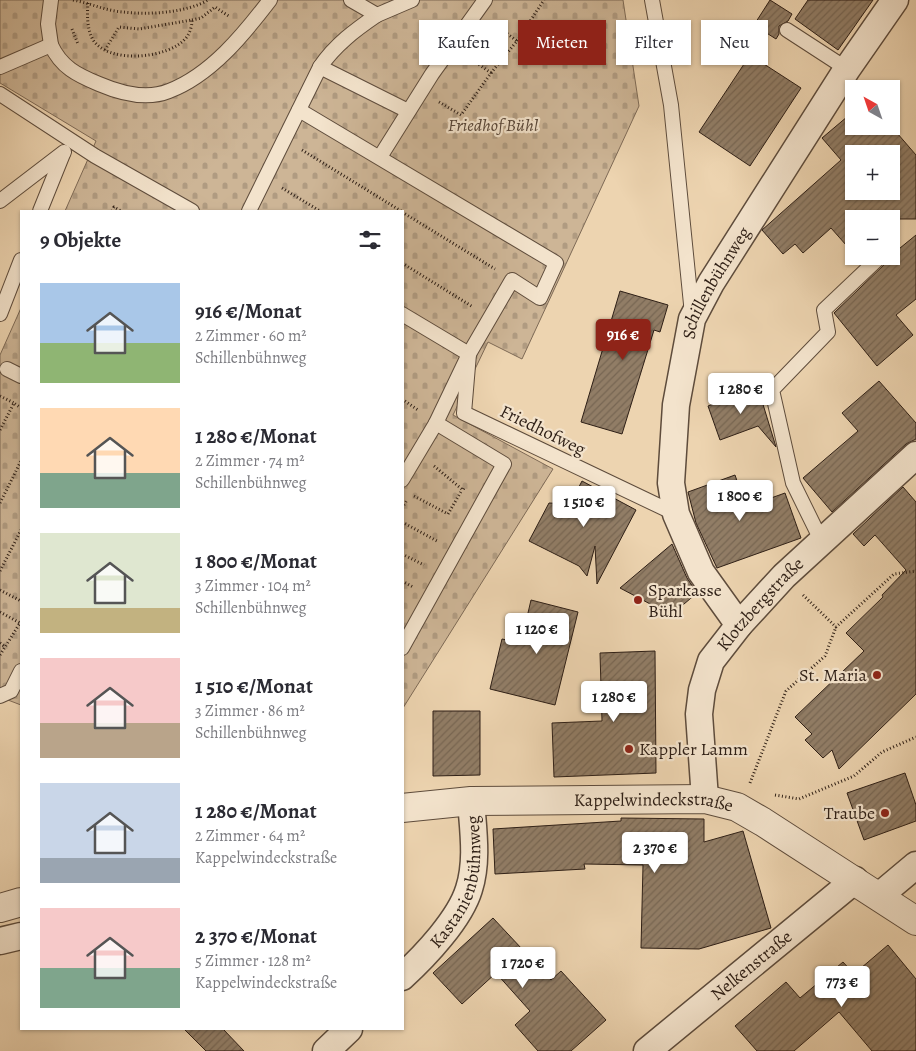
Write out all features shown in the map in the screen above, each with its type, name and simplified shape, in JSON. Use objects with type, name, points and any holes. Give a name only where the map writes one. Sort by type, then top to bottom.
[{"type":"street","name":"Schillenbühnweg","points":[[739,625],[701,572],[676,514],[671,483],[672,440],[676,405],[692,319],[710,283],[847,69],[896,0]]},
{"type":"street","name":"Klotzbergstraße","points":[[705,799],[699,714],[702,690],[711,661],[739,625],[784,576],[916,455]]},
{"type":"street","name":"Kappelwindeckstraße","points":[[404,808],[471,801],[705,799],[737,807],[916,921]]},
{"type":"street","name":"Kastanienbühnweg","points":[[404,975],[447,930],[469,889],[474,850],[471,801]]},
{"type":"street","points":[[879,896],[916,865]]},
{"type":"street","name":"Nelkenstraße","points":[[647,1051],[854,880]]},
{"type":"street","points":[[0,908],[20,902]]},
{"type":"street","points":[[0,941],[20,936]]},
{"type":"street","points":[[326,1051],[348,1030]]},
{"type":"lane","points":[[51,0],[48,24],[51,45],[58,60],[82,77],[116,91],[142,95],[168,92],[189,81],[212,63],[250,25],[270,0]]},
{"type":"lane","points":[[351,0],[377,15]]},
{"type":"lane","points":[[250,210],[320,66],[328,55],[352,33],[377,15],[412,0]]},
{"type":"lane","points":[[652,0],[671,105],[692,319]]},
{"type":"lane","points":[[472,20],[482,6]]},
{"type":"lane","points":[[787,30],[847,69]]},
{"type":"lane","points":[[0,67],[51,45]]},
{"type":"lane","points":[[380,158],[439,65]]},
{"type":"lane","points":[[320,66],[408,111]]},
{"type":"lane","points":[[0,94],[67,146],[94,156],[190,210]]},
{"type":"lane","points":[[299,110],[556,263],[540,298],[512,280],[468,354],[436,423],[404,477]]},
{"type":"lane","points":[[0,201],[67,146]]},
{"type":"lane","points":[[40,210],[67,146]]},
{"type":"lane","points":[[0,314],[20,263]]},
{"type":"lane","points":[[822,542],[793,483],[772,390],[828,332],[824,310],[872,265]]},
{"type":"lane","points":[[404,315],[468,354]]},
{"type":"lane","name":"Friedhofweg","points":[[468,354],[464,413],[676,514]]},
{"type":"lane","points":[[7,369],[20,376]]},
{"type":"lane","points":[[404,644],[504,464],[436,423]]},
{"type":"lane","points":[[0,696],[11,691],[20,673]]},
{"type":"path","points":[[72,6],[74,0],[121,12],[141,13],[180,9],[208,0]]},
{"type":"path","points":[[420,92],[461,115],[517,41],[544,0]]},
{"type":"path","points":[[88,3],[87,16],[93,39],[105,50],[132,56],[161,53],[186,38],[192,20]]},
{"type":"path","points":[[482,6],[517,41]]},
{"type":"path","points":[[105,50],[119,27],[138,29],[192,20],[201,18],[215,7],[228,16],[250,25]]},
{"type":"path","points":[[223,23],[228,16]]},
{"type":"path","points":[[72,20],[72,28],[80,49]]},
{"type":"path","points":[[479,65],[491,73]]},
{"type":"path","points":[[285,140],[399,210]]},
{"type":"path","points":[[266,178],[318,210]]},
{"type":"path","points":[[404,213],[512,280]]},
{"type":"path","points":[[404,264],[490,318]]},
{"type":"path","points":[[0,396],[20,407]]},
{"type":"path","points":[[0,430],[14,403]]},
{"type":"path","points":[[429,461],[463,490]]},
{"type":"path","points":[[0,503],[20,464]]},
{"type":"path","points":[[404,504],[410,494],[448,514],[468,484]]},
{"type":"path","points":[[404,523],[456,551]]},
{"type":"path","points":[[0,571],[20,532]]},
{"type":"path","points":[[737,807],[747,790],[786,691],[825,656],[836,627],[894,574],[916,571]]},
{"type":"path","points":[[784,576],[836,627]]},
{"type":"path","points":[[0,590],[20,600]]},
{"type":"path","points":[[0,612],[20,623],[0,655]]},
{"type":"path","points":[[0,644],[6,646]]},
{"type":"path","points":[[773,795],[799,799],[854,776],[882,752],[916,737]]},
{"type":"green space","name":"Friedhof Bühl","points":[[0,0],[623,0],[626,20],[616,20],[616,65],[633,65],[639,106],[522,359],[488,342],[453,415],[553,469],[404,706],[404,210],[65,210],[96,141],[0,83]]},
{"type":"green space","points":[[20,310],[20,705],[0,697],[0,355]]},
{"type":"building","points":[[770,0],[792,14],[788,21],[779,26],[779,34],[776,39],[768,34],[768,20],[757,20]]},
{"type":"building","points":[[808,0],[873,0],[838,50],[795,19]]},
{"type":"building","points":[[743,65],[765,65],[801,88],[750,166],[699,132]]},
{"type":"building","points":[[845,119],[845,135],[899,135],[916,155],[916,219],[900,219],[900,210],[845,210],[845,244],[831,228],[803,253],[795,244],[783,254],[762,230],[841,160],[822,138]]},
{"type":"building","points":[[916,235],[916,299],[896,315],[913,335],[877,366],[834,313],[884,265],[900,265],[900,248]]},
{"type":"building","points":[[620,291],[668,305],[660,332],[654,330],[622,434],[581,422]]},
{"type":"building","points":[[879,381],[916,423],[916,439],[906,444],[832,512],[803,478],[858,431],[842,413]]},
{"type":"building","points":[[758,388],[776,447],[758,426],[720,440],[708,406]]},
{"type":"building","points":[[735,475],[746,507],[785,493],[801,538],[717,568],[696,523],[688,492]]},
{"type":"building","points":[[582,481],[636,510],[597,584],[595,546],[587,576],[579,566],[529,541],[549,503],[570,504]]},
{"type":"building","name":"St. Maria","points":[[903,487],[916,502],[916,694],[839,769],[832,750],[823,758],[805,740],[812,734],[795,717],[864,651],[846,633],[883,597],[882,595],[906,570],[875,535],[864,546],[853,534]]},
{"type":"building","points":[[672,544],[687,578],[697,593],[671,615],[620,588]]},
{"type":"building","points":[[531,600],[578,612],[555,705],[490,689],[502,639],[521,643]]},
{"type":"building","points":[[655,651],[656,773],[554,777],[552,723],[602,721],[600,653]]},
{"type":"building","points":[[433,711],[480,711],[480,775],[433,776]]},
{"type":"building","name":"Traube","points":[[905,773],[916,805],[916,821],[864,840],[847,793]]},
{"type":"building","points":[[621,818],[704,819],[704,842],[743,831],[771,928],[699,949],[641,948],[643,865],[584,864],[585,869],[495,874],[493,829],[621,821]]},
{"type":"building","points":[[493,918],[551,980],[561,971],[606,1020],[571,1051],[538,1051],[515,1025],[530,1011],[496,973],[462,1004],[433,973]]},
{"type":"building","points":[[888,945],[916,979],[916,1051],[872,1051],[839,1012],[794,1051],[757,1051],[735,1026],[786,982],[800,998],[843,962],[854,974]]},
{"type":"building","points":[[185,1030],[224,1030],[244,1051],[206,1051]]},
{"type":"place","name":"Sparkasse Bühl","points":[[638,600]]},
{"type":"place","name":"St. Maria","points":[[877,675]]},
{"type":"place","name":"Kappler Lamm","points":[[629,749]]},
{"type":"place","name":"Traube","points":[[885,813]]}]
